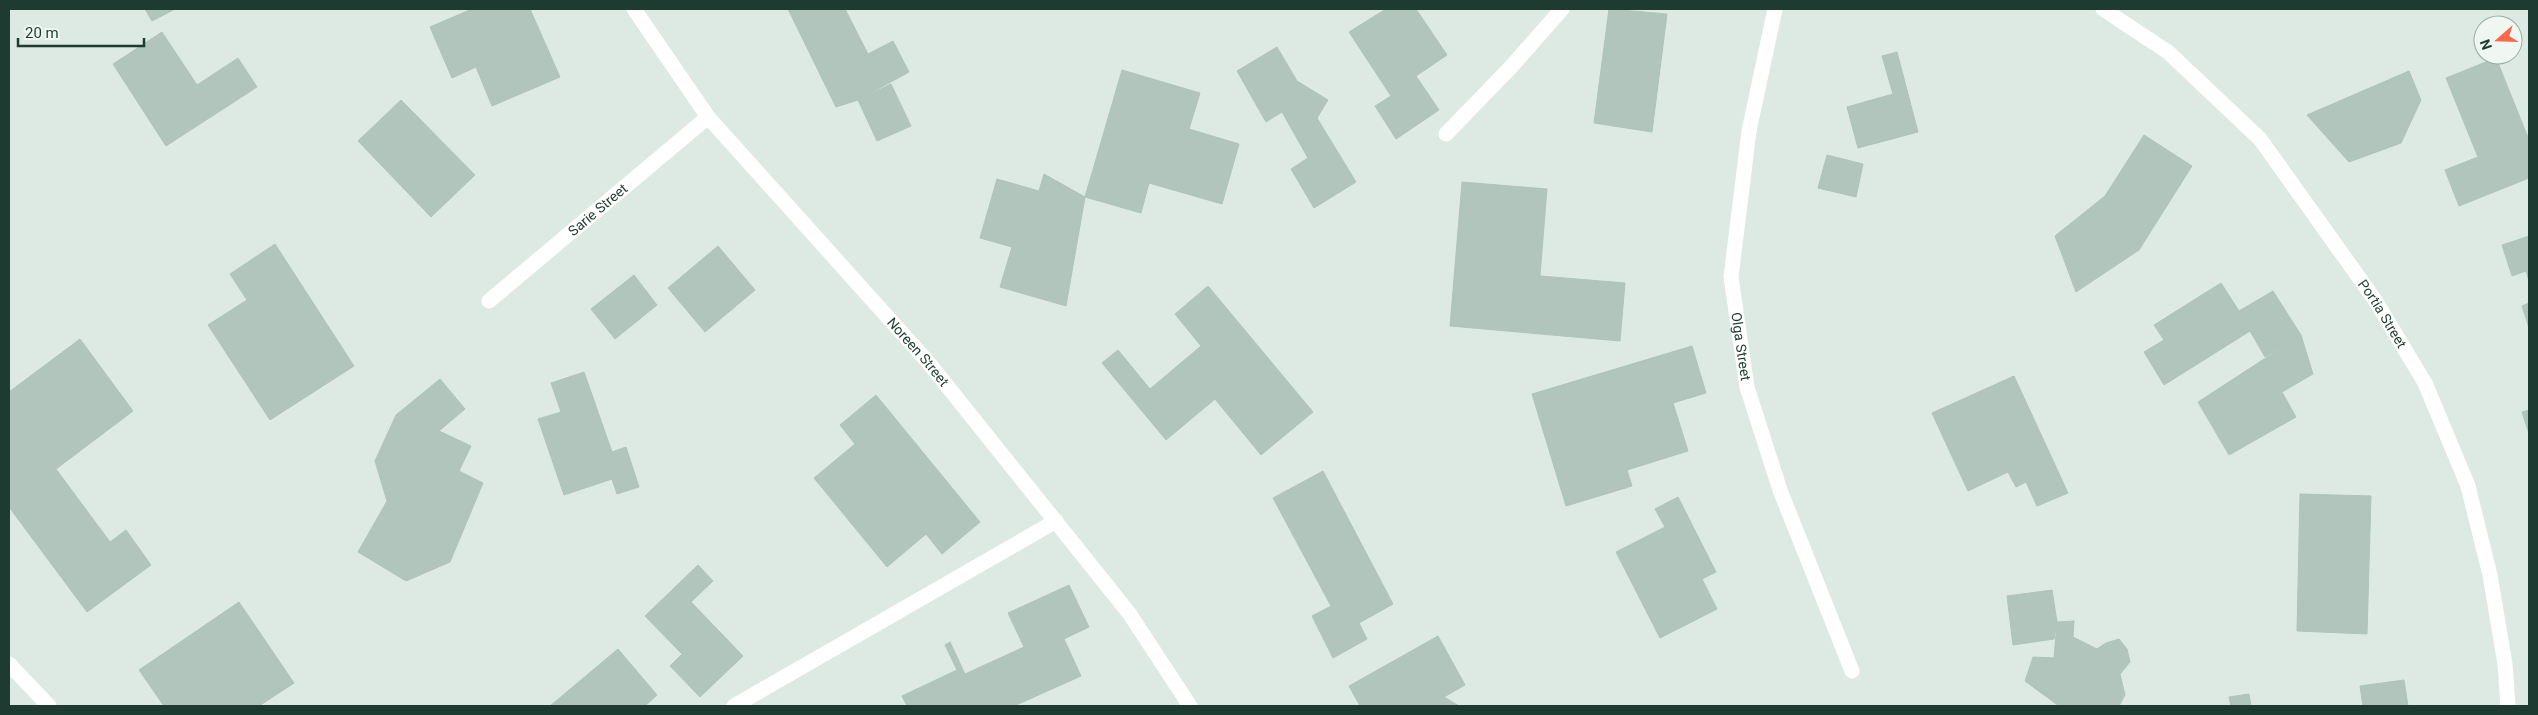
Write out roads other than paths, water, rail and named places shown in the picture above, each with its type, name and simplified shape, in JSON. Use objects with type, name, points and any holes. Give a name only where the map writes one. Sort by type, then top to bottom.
[{"type":"street","name":"Noreen Street","points":[[634,9],[708,117],[928,362],[1056,521],[1129,613],[1190,706]]},
{"type":"street","points":[[1446,134],[1510,68],[1562,9]]},
{"type":"street","name":"Olga Street","points":[[1775,9],[1749,131],[1731,277],[1750,396],[1780,490],[1852,671]]},
{"type":"street","name":"Portia Street","points":[[2103,9],[2168,52],[2260,139],[2375,300],[2425,384],[2468,486],[2490,575],[2505,664],[2508,706]]},
{"type":"street","name":"Sarie Street","points":[[489,301],[708,117]]},
{"type":"street","points":[[734,706],[1056,521]]},
{"type":"street","points":[[9,664],[49,706]]}]
